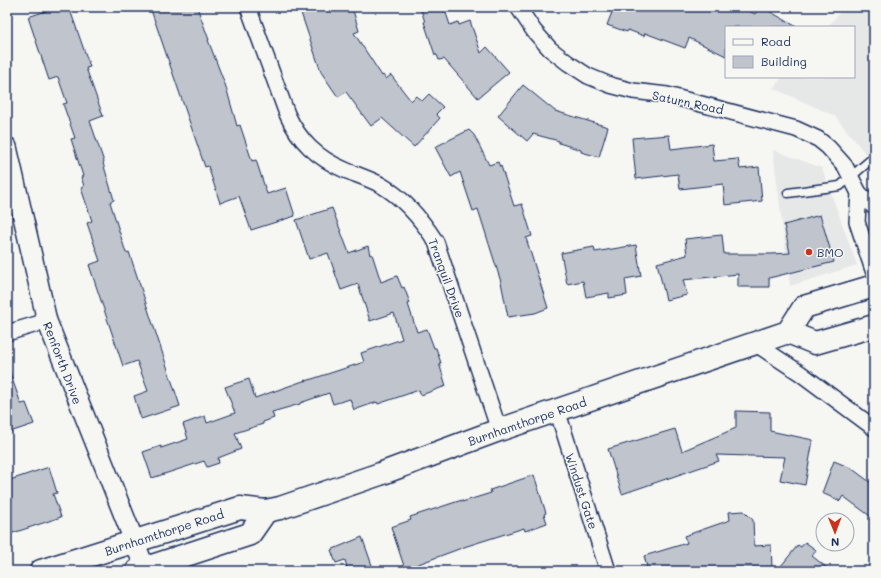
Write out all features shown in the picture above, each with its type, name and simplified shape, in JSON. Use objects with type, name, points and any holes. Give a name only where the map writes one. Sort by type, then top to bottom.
[{"type":"main road","points":[[874,286],[804,307],[788,332],[816,343],[874,326]]},
{"type":"main road","name":"Burnhamthorpe Road","points":[[41,571],[240,508],[266,511],[380,474],[499,430],[788,332]]},
{"type":"main road","points":[[142,570],[250,534],[266,511]]},
{"type":"street","name":"Tranquil Drive","points":[[248,7],[287,114],[294,129],[303,142],[330,163],[364,177],[382,186],[398,197],[413,210],[426,226],[436,242],[499,430]]},
{"type":"street","name":"Saturn Road","points":[[518,7],[534,32],[550,49],[588,76],[610,85],[633,91],[667,95],[796,129],[818,139],[828,147],[845,166],[858,193],[874,207]]},
{"type":"street","name":"Renforth Drive","points":[[7,147],[47,321],[134,541],[142,570]]},
{"type":"street","name":"Saturn Road","points":[[858,193],[857,222],[874,273]]},
{"type":"street","points":[[7,333],[47,321]]},
{"type":"street","points":[[756,344],[800,373],[874,428]]},
{"type":"street","name":"Windust Gate","points":[[557,410],[608,571]]},
{"type":"lane","points":[[788,193],[840,186],[874,157]]},
{"type":"shaded area","points":[[845,7],[874,7],[874,164],[835,116],[773,88],[782,78],[855,78],[855,26],[828,26]]},
{"type":"shaded area","points":[[773,150],[822,168],[857,265],[790,286]]},
{"type":"building","points":[[58,7],[69,7],[90,67],[86,68],[103,116],[90,121],[104,162],[103,163],[114,200],[110,202],[126,253],[129,252],[180,406],[141,419],[134,396],[148,391],[137,361],[123,366],[89,265],[100,261],[87,223],[92,221],[81,188],[84,186],[81,177],[83,176],[71,139],[75,138],[63,104],[67,103],[58,77],[49,80],[28,17]]},
{"type":"building","points":[[150,7],[197,7],[226,87],[237,126],[240,125],[252,161],[256,160],[267,194],[286,188],[295,216],[251,230],[239,196],[220,203],[208,166],[205,167]]},
{"type":"building","points":[[299,7],[352,7],[359,31],[354,33],[382,76],[383,75],[386,79],[391,75],[411,101],[416,96],[422,101],[429,94],[443,107],[436,114],[440,118],[414,147],[382,118],[371,126],[346,92],[338,97],[321,72]]},
{"type":"building","points":[[420,7],[444,7],[450,25],[458,22],[459,25],[470,21],[481,53],[487,47],[509,72],[478,98],[444,59],[439,60],[437,55],[435,55]]},
{"type":"building","points":[[614,7],[740,7],[755,14],[759,7],[762,7],[795,26],[725,26],[725,56],[689,38],[685,48],[645,33],[644,36],[607,25]]},
{"type":"building","points":[[523,85],[555,111],[608,127],[599,157],[581,152],[581,150],[559,143],[559,141],[533,134],[527,141],[498,116]]},
{"type":"building","points":[[469,130],[474,135],[489,165],[498,162],[500,167],[501,166],[514,206],[522,204],[532,236],[526,238],[548,308],[535,313],[508,317],[501,282],[478,209],[473,211],[460,172],[451,177],[435,147]]},
{"type":"building","points":[[669,135],[671,149],[712,144],[714,161],[738,159],[740,169],[759,167],[762,201],[725,205],[723,184],[680,189],[678,174],[636,179],[632,138]]},
{"type":"building","points":[[332,208],[349,253],[368,246],[381,282],[397,276],[402,288],[404,287],[410,303],[408,304],[417,332],[427,329],[434,348],[436,348],[446,386],[421,395],[419,390],[378,404],[377,402],[354,410],[350,399],[333,404],[329,393],[300,404],[272,412],[274,418],[263,422],[263,424],[235,433],[241,449],[218,458],[219,463],[207,467],[204,461],[152,478],[143,452],[188,439],[183,424],[205,416],[207,423],[235,413],[225,387],[249,379],[255,398],[364,362],[361,353],[402,339],[394,313],[370,321],[358,284],[341,290],[328,253],[309,259],[296,220]]},
{"type":"building","points":[[820,215],[834,262],[769,278],[769,287],[738,287],[738,274],[683,280],[687,295],[666,300],[657,263],[687,255],[685,239],[722,235],[724,254],[790,253],[784,225]]},
{"type":"building","points":[[636,245],[641,276],[625,279],[627,295],[609,298],[609,293],[586,297],[583,281],[567,284],[561,253],[594,247],[595,252]]},
{"type":"building","points":[[9,370],[21,404],[26,403],[34,424],[7,433],[7,371]]},
{"type":"building","points":[[736,411],[770,412],[770,431],[813,440],[805,485],[780,480],[785,457],[716,455],[719,461],[622,494],[608,449],[675,429],[682,451],[736,428]]},
{"type":"building","points":[[834,461],[851,468],[874,485],[874,519],[843,496],[840,501],[822,493]]},
{"type":"building","points":[[49,467],[57,493],[53,494],[61,517],[7,535],[7,481]]},
{"type":"building","points":[[534,475],[546,513],[544,514],[547,523],[525,531],[524,528],[467,546],[405,569],[391,527],[411,520],[410,517],[462,500],[462,502],[491,493],[490,490]]},
{"type":"building","points":[[744,511],[753,520],[754,546],[771,545],[772,567],[718,571],[648,571],[644,556],[687,543],[684,536],[730,520],[729,512]]},
{"type":"building","points":[[362,537],[374,571],[348,571],[345,560],[336,563],[331,550]]},
{"type":"building","points":[[805,542],[815,549],[812,556],[831,571],[777,571],[798,545],[801,547]]},
{"type":"place","name":"BMO","points":[[809,252]]}]
